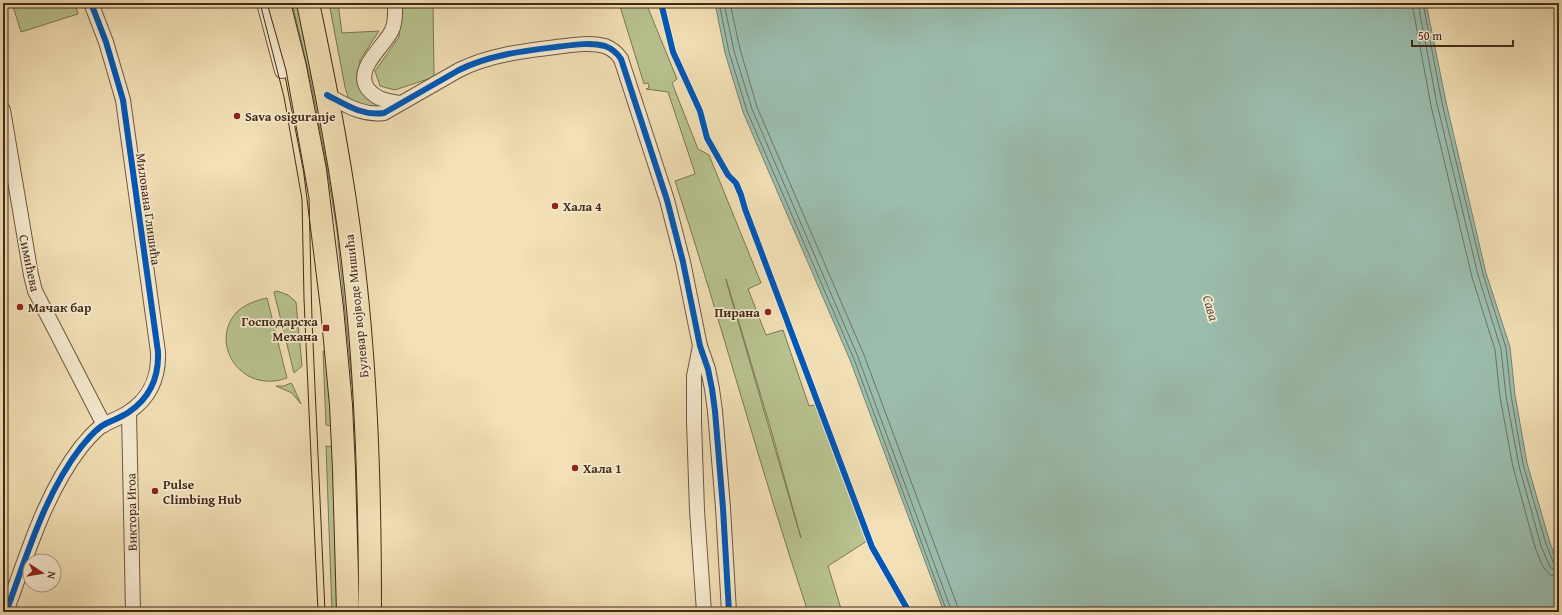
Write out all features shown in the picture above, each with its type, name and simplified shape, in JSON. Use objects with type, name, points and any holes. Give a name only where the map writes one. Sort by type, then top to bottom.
[{"type":"main road","name":"Булевар војводе Мишића","points":[[279,3],[295,67],[315,170],[333,316],[341,405],[348,612]]},
{"type":"main road","name":"Булевар војводе Мишића","points":[[308,3],[339,162],[353,260],[362,351],[369,502],[370,612]]},
{"type":"street","name":"Милована Глишића","points":[[6,612],[42,516],[56,486],[81,447],[91,435],[104,425],[129,412],[139,404],[148,393],[155,380],[159,365],[123,100],[106,42],[91,3]]},
{"type":"street","points":[[264,3],[282,71],[295,67]]},
{"type":"street","points":[[395,3],[394,24],[392,31],[368,64],[365,71],[365,78],[366,86],[376,97],[383,101],[400,103]]},
{"type":"street","points":[[327,95],[354,110],[376,114],[384,113],[470,64],[493,57],[576,45],[603,46],[613,50],[621,59],[667,200],[683,262],[700,346],[708,369],[715,411],[729,612]]},
{"type":"street","name":"Симићева","points":[[3,110],[30,275],[35,291],[104,425]]},
{"type":"street","points":[[700,346],[694,376],[694,422],[697,510],[704,612]]},
{"type":"street","name":"Виктора Игоа","points":[[129,412],[133,612]]},
{"type":"green space","points":[[12,3],[75,3],[78,14],[21,32]]},
{"type":"green space","points":[[292,3],[300,3],[322,107],[356,357],[359,519],[354,404],[337,231],[325,156],[310,78]]},
{"type":"green space","points":[[329,3],[338,3],[342,33],[379,31],[360,60],[359,76],[384,105],[372,107],[349,100],[345,87]]},
{"type":"green space","points":[[400,3],[433,3],[434,77],[395,90],[380,86],[375,71],[399,37]]},
{"type":"green space","points":[[619,3],[646,3],[677,79],[672,83],[698,149],[709,155],[761,283],[748,289],[766,335],[783,330],[809,406],[815,405],[867,541],[828,566],[842,612],[808,612],[790,558],[675,181],[695,174],[693,167],[668,92],[646,89],[649,88],[648,83],[644,84]],"holes":[[[726,279],[772,433],[801,538]]]},
{"type":"green space","points":[[277,291],[288,295],[296,302],[302,366],[294,373],[274,292]]},
{"type":"green space","points":[[267,298],[287,378],[271,381],[254,379],[244,373],[236,365],[230,356],[226,334],[229,323],[236,313],[250,303]]},
{"type":"green space","points":[[323,351],[327,351],[332,426],[326,425]]},
{"type":"green space","points":[[291,383],[301,404],[292,393],[276,386],[284,386]]},
{"type":"green space","points":[[326,446],[336,447],[340,612],[332,612]]},
{"type":"water","name":"Сава","points":[[715,3],[1426,3],[1446,102],[1486,273],[1510,347],[1515,395],[1527,463],[1550,543],[1559,567],[1559,612],[944,612],[850,360],[743,112],[725,53]]},
{"type":"tram line","points":[[260,3],[284,97],[302,199],[304,299],[318,612]]},
{"type":"tram line","points":[[267,3],[286,70],[309,198],[312,320],[325,612]]},
{"type":"cycle path","points":[[6,612],[38,526],[57,485],[68,466],[92,434],[105,424],[126,414],[143,400],[152,386],[157,370],[158,352],[123,100],[106,42],[91,3]]},
{"type":"cycle path","points":[[661,3],[673,52],[700,111],[707,138],[728,175],[736,183],[741,195],[872,547],[909,612]]},
{"type":"cycle path","points":[[327,95],[354,109],[368,113],[384,113],[459,70],[506,54],[568,45],[587,44],[605,46],[613,50],[621,59],[667,200],[683,262],[700,346],[708,369],[712,389],[723,508],[729,612]]},
{"type":"place","name":"Sava osiguranje","points":[[237,116]]},
{"type":"place","name":"Хала 4","points":[[555,206]]},
{"type":"place","name":"Мачак бар","points":[[20,307]]},
{"type":"place","name":"Пирана","points":[[768,312]]},
{"type":"place","name":"Господарска Механа","points":[[326,328]]},
{"type":"place","name":"Хала 1","points":[[575,468]]},
{"type":"place","name":"Pulse Climbing Hub","points":[[155,491]]}]
